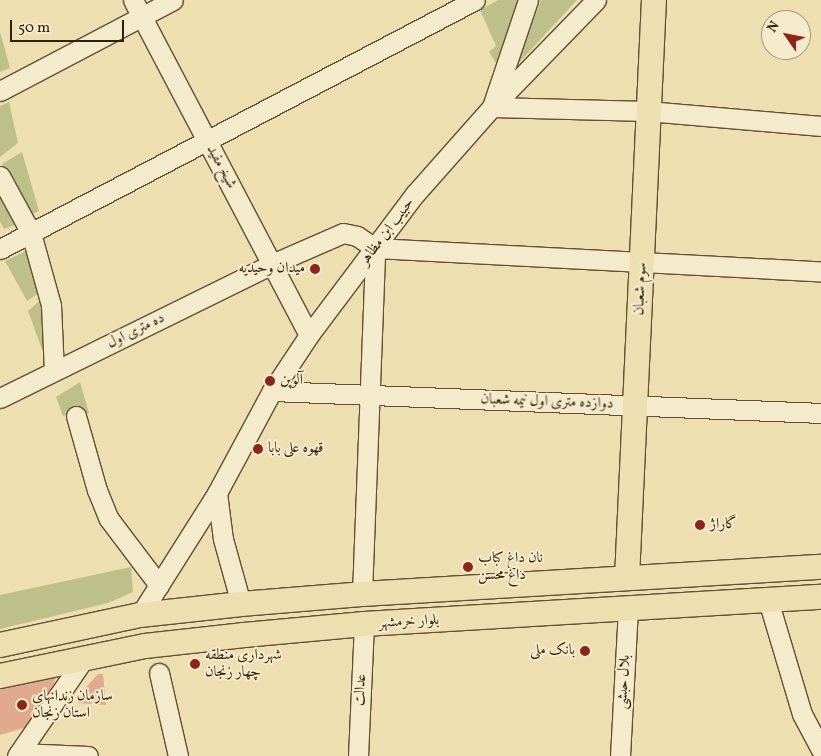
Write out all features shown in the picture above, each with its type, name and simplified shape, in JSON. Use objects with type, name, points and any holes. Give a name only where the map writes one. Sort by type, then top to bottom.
[{"type":"main road","name":"سوم شعبان","points":[[627,578],[642,264],[647,110],[654,0]]},
{"type":"main road","name":"بلوار خرمشهر","points":[[0,645],[140,615],[241,604],[362,594],[821,567]]},
{"type":"main road","name":"بلوار خرمشهر","points":[[0,676],[145,646],[364,624],[821,597]]},
{"type":"street","name":"شیخ مفید","points":[[133,0],[309,335]]},
{"type":"street","points":[[0,91],[173,0]]},
{"type":"street","points":[[0,249],[474,0]]},
{"type":"street","points":[[528,0],[492,107],[647,110],[821,126]]},
{"type":"street","name":"حبیب ابن مظاهر","points":[[140,615],[217,493],[272,391],[309,335],[415,194],[492,107],[596,0]]},
{"type":"street","points":[[0,176],[32,232],[51,305],[54,371]]},
{"type":"street","name":"ده متری اول","points":[[0,398],[272,264],[343,233],[357,236],[375,248]]},
{"type":"street","points":[[362,594],[375,248],[642,264],[821,271]]},
{"type":"street","name":"دوازده متری اول نیمه شعبان","points":[[272,391],[821,413]]},
{"type":"street","points":[[76,416],[109,519],[159,585]]},
{"type":"street","points":[[217,493],[223,539],[241,604]]},
{"type":"street","points":[[768,600],[802,714],[821,749]]},
{"type":"street","name":"بلال حبشی","points":[[620,756],[628,609]]},
{"type":"street","name":"عدالت","points":[[358,756],[364,624]]},
{"type":"street","points":[[18,754],[85,657]]},
{"type":"street","points":[[160,673],[178,756]]},
{"type":"street","points":[[18,754],[88,756]]},
{"type":"green space","points":[[498,0],[521,0],[500,70],[489,52],[496,46],[480,10]]},
{"type":"green space","points":[[541,0],[577,0],[515,67]]},
{"type":"green space","points":[[0,32],[10,68],[0,72]]},
{"type":"green space","points":[[9,102],[18,143],[0,157],[0,106]]},
{"type":"green space","points":[[22,152],[39,211],[28,216],[2,164]]},
{"type":"green space","points":[[0,187],[21,223],[4,229],[0,221]]},
{"type":"green space","points":[[30,249],[42,291],[27,301],[5,261]]},
{"type":"green space","points":[[44,297],[48,366],[28,311]]},
{"type":"green space","points":[[80,382],[89,413],[63,416],[56,397]]},
{"type":"green space","points":[[131,567],[133,592],[108,603],[0,629],[0,595]]},
{"type":"building","name":"سازمان زندانهای استان زنجان","points":[[58,673],[37,724],[0,735],[0,687]]},
{"type":"building","points":[[98,674],[103,674],[106,705],[78,703],[81,693]]},
{"type":"place","name":"میدان وحیدیه","points":[[315,269]]},
{"type":"place","name":"آلوپن","points":[[270,381]]},
{"type":"place","name":"قهوه علی بابا","points":[[258,449]]},
{"type":"place","name":"گاراژ","points":[[700,525]]},
{"type":"place","name":"نان داغ کباب داغ محسن","points":[[468,567]]},
{"type":"place","name":"بانک ملی","points":[[585,651]]},
{"type":"place","name":"شهرداری منطقه چهار زنجان","points":[[195,664]]},
{"type":"place","name":"سازمان زندانهای استان زنجان","points":[[22,705]]}]
